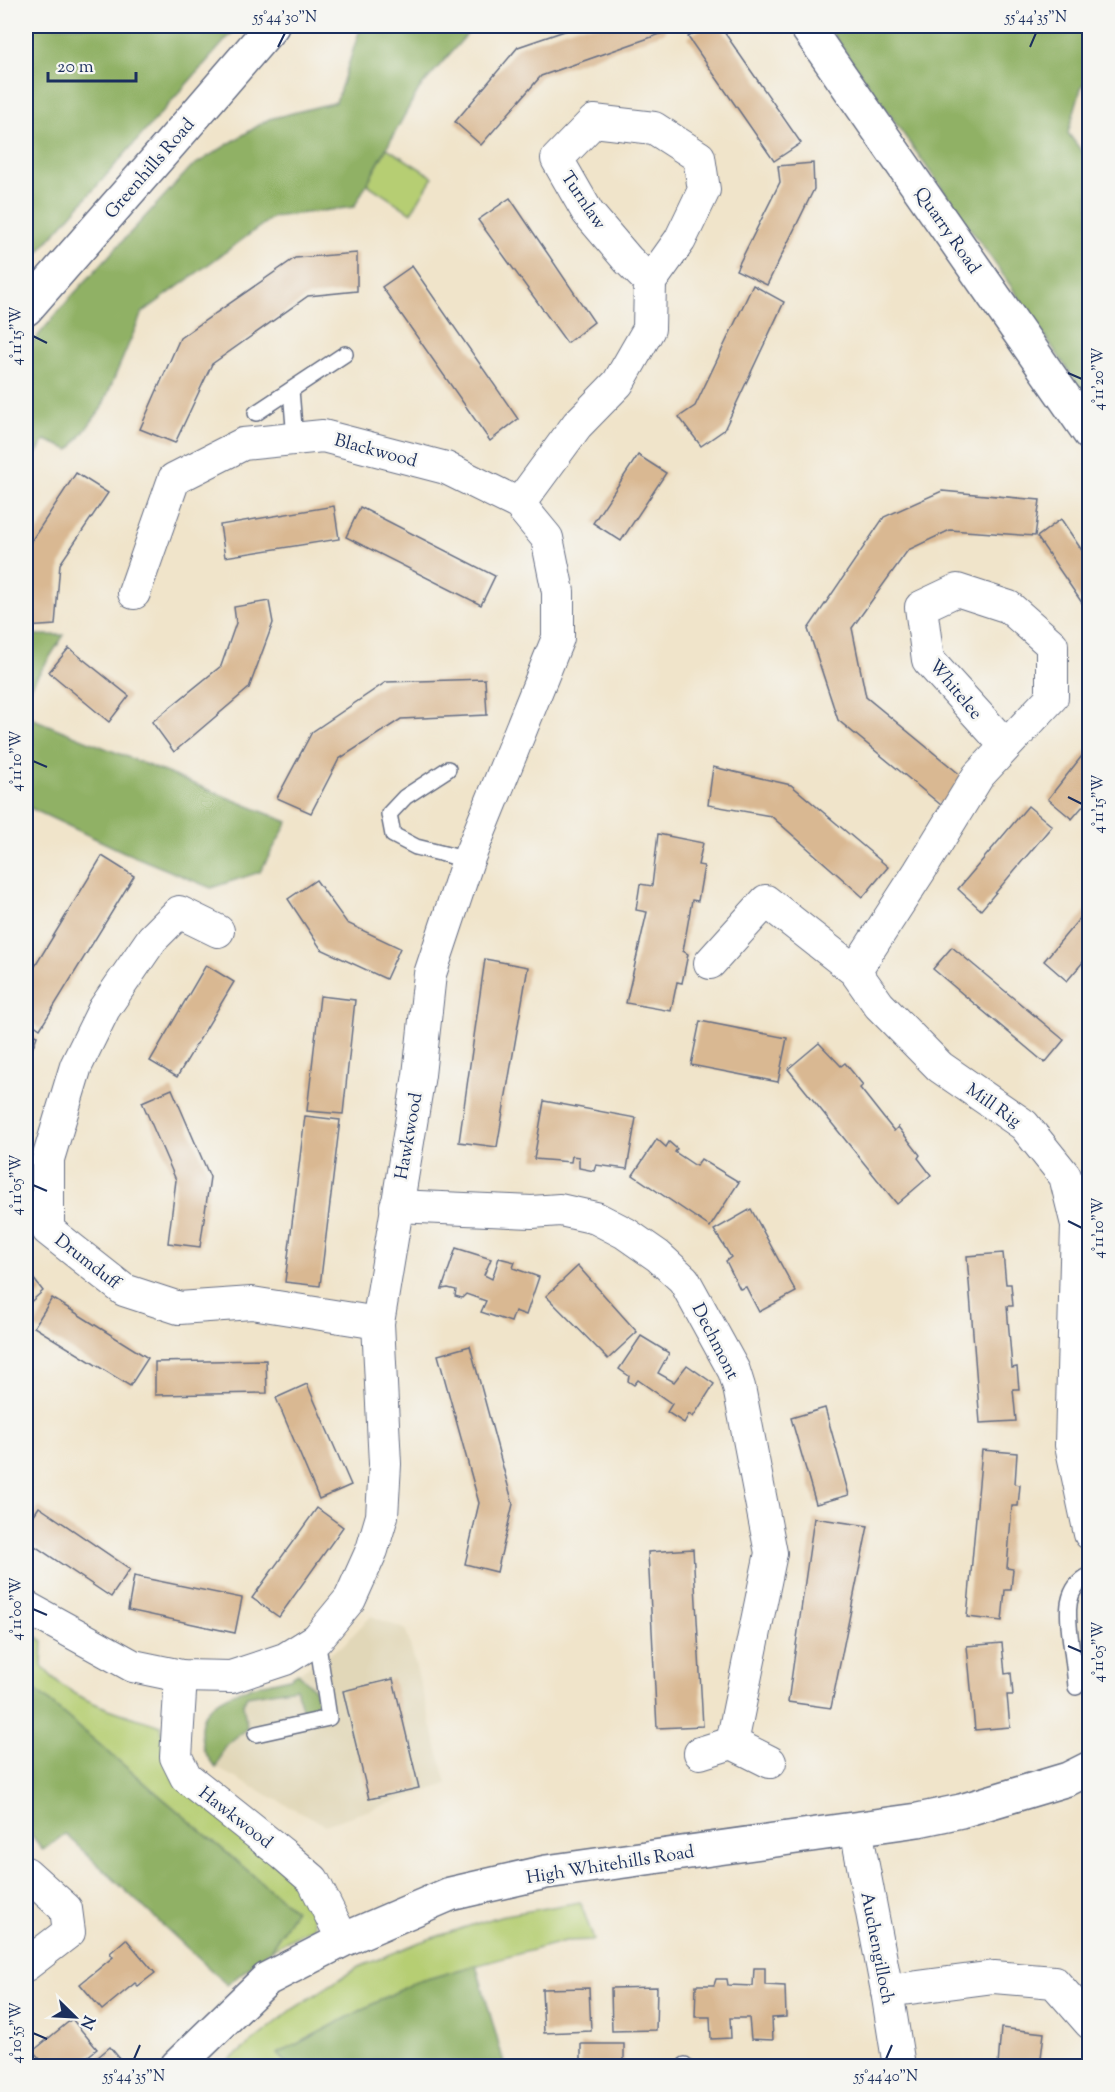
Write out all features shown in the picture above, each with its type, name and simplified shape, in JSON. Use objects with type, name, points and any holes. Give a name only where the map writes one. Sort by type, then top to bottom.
[{"type":"street","name":"Greenhills Road","points":[[26,309],[272,26]]},
{"type":"street","name":"Quarry Road","points":[[806,26],[1089,434]]},
{"type":"street","name":"Turnlaw","points":[[594,121],[654,128],[699,157],[704,190],[680,240],[650,282],[588,213],[557,159],[594,121]]},
{"type":"street","points":[[519,504],[577,425],[618,383],[649,329],[650,282]]},
{"type":"street","name":"Blackwood","points":[[134,593],[174,479],[243,444],[324,436],[446,468],[519,504]]},
{"type":"street","name":"Hawkwood","points":[[26,1607],[133,1666],[182,1676],[231,1677],[285,1659],[317,1639],[350,1599],[372,1550],[382,1516],[385,1464],[378,1323],[419,1075],[430,974],[468,860],[558,638],[558,592],[548,538],[519,504]]},
{"type":"street","name":"Whitelee","points":[[855,971],[920,872],[978,776],[1052,697],[1052,645],[1009,608],[957,590],[921,607],[928,660],[1006,746]]},
{"type":"street","name":"Mill Rig","points":[[710,963],[766,901],[855,971],[879,1005],[940,1067],[1024,1125],[1065,1176],[1077,1225],[1082,1308],[1071,1444],[1089,1534]]},
{"type":"street","name":"Drumduff","points":[[218,931],[179,912],[152,939],[104,1010],[76,1066],[48,1159],[48,1230],[124,1290],[179,1308],[252,1303],[378,1323]]},
{"type":"street","name":"Dechmont","points":[[396,1206],[532,1212],[560,1210],[596,1218],[625,1233],[658,1256],[684,1280],[734,1371],[771,1553],[732,1743]]},
{"type":"street","name":"Hawkwood","points":[[182,1676],[176,1757],[186,1777],[313,1880],[343,1940]]},
{"type":"street","points":[[699,1753],[732,1743],[770,1762]]},
{"type":"street","name":"High Whitehills Road","points":[[177,2067],[267,1979],[343,1940],[450,1894],[546,1872],[856,1829],[961,1810],[1068,1779],[1089,1768]]},
{"type":"street","name":"Auchengilloch","points":[[856,1829],[899,2067]]},
{"type":"street","points":[[26,1873],[66,1909],[69,1932],[26,1965]]},
{"type":"street","points":[[887,1991],[994,1977],[1054,1982],[1089,2023]]},
{"type":"lane","points":[[256,412],[345,354]]},
{"type":"lane","points":[[291,390],[295,439]]},
{"type":"lane","points":[[448,769],[405,797],[389,814],[393,835],[416,847],[468,860]]},
{"type":"lane","points":[[1076,1687],[1067,1608],[1071,1592],[1082,1579],[1089,1575]]},
{"type":"lane","points":[[256,1734],[329,1718],[317,1639]]},
{"type":"shaded area","points":[[371,1616],[406,1630],[447,1784],[325,1825],[216,1768],[202,1751],[201,1725],[211,1704],[225,1696],[290,1678],[342,1646]]},
{"type":"green space","points":[[26,26],[238,26],[26,266]]},
{"type":"green space","points":[[361,26],[479,26],[470,31],[419,89],[354,207],[273,217],[142,313],[101,409],[70,450],[45,440],[26,469],[26,350],[70,298],[191,167],[269,119],[336,102]]},
{"type":"green space","points":[[827,26],[970,26],[972,29],[976,26],[1089,26],[1089,75],[1081,88],[1068,133],[1089,161],[1089,401],[1006,279]]},
{"type":"green space","points":[[387,148],[433,177],[411,213],[367,184]]},
{"type":"green space","points":[[26,635],[64,635],[26,694]]},
{"type":"green space","points":[[26,716],[288,822],[260,872],[211,888],[124,852],[26,806]]},
{"type":"green space","points":[[26,1630],[43,1641],[42,1666],[67,1689],[97,1704],[161,1726],[167,1761],[296,1883],[312,1906],[314,1927],[270,1950],[295,1911],[26,1682]]},
{"type":"green space","points":[[298,1673],[314,1689],[318,1702],[304,1714],[296,1688],[247,1696],[243,1704],[247,1728],[224,1747],[216,1768],[204,1751],[201,1738],[203,1718],[210,1707],[234,1692],[290,1678]]},
{"type":"green space","points":[[26,1682],[295,1911],[270,1950],[227,1985],[65,1834],[43,1850],[26,1828]]},
{"type":"green space","points":[[580,1902],[594,1940],[565,1941],[413,1983],[278,2054],[290,2066],[222,2066],[293,2009],[357,1968],[420,1942],[500,1916]]},
{"type":"green space","points":[[476,1965],[505,2066],[290,2066],[278,2054],[413,1983]]},
{"type":"building","points":[[579,26],[664,26],[666,32],[541,76],[481,145],[455,122],[518,47]]},
{"type":"building","points":[[706,26],[720,26],[801,143],[774,161],[688,37]]},
{"type":"building","points":[[813,163],[814,189],[767,285],[736,270],[780,182],[778,166]]},
{"type":"building","points":[[510,198],[594,322],[567,343],[478,220]]},
{"type":"building","points":[[357,253],[357,291],[308,296],[212,364],[175,443],[140,429],[180,338],[295,258]]},
{"type":"building","points":[[412,266],[518,419],[490,441],[382,287]]},
{"type":"building","points":[[753,285],[784,302],[724,430],[701,446],[679,417],[695,406]]},
{"type":"building","points":[[638,455],[666,473],[621,541],[593,523]]},
{"type":"building","points":[[76,473],[108,493],[60,564],[55,625],[26,627],[26,549]]},
{"type":"building","points":[[942,491],[1040,500],[1035,536],[950,530],[908,550],[852,628],[866,697],[963,777],[941,805],[838,720],[808,629],[884,517]]},
{"type":"building","points":[[334,506],[339,539],[225,557],[220,525]]},
{"type":"building","points":[[360,507],[495,576],[481,605],[346,537]]},
{"type":"building","points":[[1061,519],[1089,561],[1089,613],[1037,537]]},
{"type":"building","points":[[269,601],[273,623],[249,688],[174,752],[152,722],[221,666],[236,623],[234,607]]},
{"type":"building","points":[[69,648],[129,696],[109,722],[49,672]]},
{"type":"building","points":[[485,679],[487,715],[401,719],[339,759],[311,813],[277,798],[312,732],[386,682]]},
{"type":"building","points":[[1089,747],[1089,799],[1072,819],[1048,799]]},
{"type":"building","points":[[713,767],[791,785],[888,867],[863,897],[771,816],[708,805]]},
{"type":"building","points":[[1028,806],[1052,826],[981,910],[958,889]]},
{"type":"building","points":[[658,834],[703,843],[698,865],[704,866],[698,901],[692,900],[683,951],[688,954],[682,983],[677,982],[671,1011],[626,1003],[647,912],[636,910],[640,884],[652,886]]},
{"type":"building","points":[[102,856],[134,876],[40,1029],[26,1019],[26,981]]},
{"type":"building","points":[[316,880],[347,923],[400,948],[386,979],[321,949],[288,899]]},
{"type":"building","points":[[1089,907],[1089,955],[1067,981],[1044,961]]},
{"type":"building","points":[[952,947],[1064,1040],[1045,1063],[933,969]]},
{"type":"building","points":[[485,959],[528,967],[497,1147],[459,1142]]},
{"type":"building","points":[[206,965],[234,982],[177,1077],[150,1061]]},
{"type":"building","points":[[320,996],[355,1000],[343,1114],[307,1111]]},
{"type":"building","points":[[700,1021],[787,1038],[778,1082],[691,1065]]},
{"type":"building","points":[[26,1032],[37,1036],[26,1065]]},
{"type":"building","points":[[819,1043],[841,1066],[845,1063],[863,1085],[860,1088],[894,1131],[898,1127],[920,1155],[918,1158],[931,1175],[897,1204],[788,1069]]},
{"type":"building","points":[[172,1089],[210,1177],[200,1247],[168,1243],[176,1180],[142,1102]]},
{"type":"building","points":[[544,1101],[636,1118],[627,1169],[596,1165],[594,1171],[579,1168],[579,1157],[572,1156],[571,1162],[534,1159]]},
{"type":"building","points":[[305,1116],[340,1120],[320,1286],[285,1282]]},
{"type":"building","points":[[657,1139],[666,1147],[669,1142],[677,1149],[675,1152],[696,1166],[701,1159],[739,1182],[710,1227],[633,1175]]},
{"type":"building","points":[[751,1209],[796,1292],[759,1312],[746,1287],[740,1289],[726,1261],[731,1257],[714,1230]]},
{"type":"building","points":[[456,1248],[491,1259],[484,1275],[492,1279],[499,1258],[515,1262],[513,1268],[539,1277],[526,1315],[515,1311],[511,1322],[481,1312],[486,1301],[466,1294],[462,1298],[455,1296],[456,1290],[442,1289]]},
{"type":"building","points":[[1003,1253],[1006,1284],[1011,1284],[1013,1306],[1007,1306],[1012,1368],[1017,1367],[1019,1389],[1013,1389],[1016,1421],[980,1423],[967,1256]]},
{"type":"building","points":[[578,1266],[637,1332],[608,1359],[546,1296]]},
{"type":"building","points":[[26,1269],[43,1291],[26,1306]]},
{"type":"building","points":[[52,1298],[148,1358],[130,1386],[34,1327]]},
{"type":"building","points":[[641,1336],[669,1353],[658,1373],[674,1382],[687,1365],[714,1384],[693,1417],[689,1414],[684,1423],[667,1412],[672,1404],[638,1380],[634,1385],[628,1381],[629,1376],[619,1369]]},
{"type":"building","points":[[470,1346],[513,1504],[497,1572],[465,1564],[479,1503],[438,1355]]},
{"type":"building","points":[[266,1360],[267,1393],[155,1395],[155,1362]]},
{"type":"building","points":[[307,1384],[351,1485],[319,1499],[276,1398]]},
{"type":"building","points":[[825,1408],[849,1495],[816,1504],[791,1418]]},
{"type":"building","points":[[982,1450],[1017,1453],[1015,1484],[1020,1485],[1018,1506],[1012,1506],[1007,1568],[1013,1569],[1011,1590],[1005,1590],[1002,1621],[967,1617]]},
{"type":"building","points":[[39,1507],[130,1569],[111,1597],[26,1540],[26,1527]]},
{"type":"building","points":[[317,1508],[343,1527],[279,1617],[252,1598]]},
{"type":"building","points":[[814,1518],[868,1526],[831,1708],[788,1702]]},
{"type":"building","points":[[693,1549],[703,1726],[657,1728],[648,1552]]},
{"type":"building","points":[[134,1576],[242,1598],[235,1633],[128,1610]]},
{"type":"building","points":[[1002,1643],[1005,1674],[1011,1673],[1013,1695],[1007,1695],[1010,1727],[975,1730],[967,1646]]},
{"type":"building","points":[[393,1679],[419,1788],[369,1799],[343,1691]]},
{"type":"building","points":[[126,1939],[155,1973],[138,1986],[135,1983],[102,2010],[80,1984],[113,1957],[110,1953]]},
{"type":"building","points":[[754,1968],[765,1968],[765,1985],[785,1986],[786,2017],[772,2018],[773,2040],[751,2039],[749,2018],[730,2018],[731,2038],[711,2039],[710,2017],[695,2017],[696,1985],[714,1985],[716,1979],[727,1979],[728,1985],[753,1986]]},
{"type":"building","points":[[657,1987],[656,2030],[612,2031],[611,1988]]},
{"type":"building","points":[[589,1988],[591,2031],[544,2033],[542,1989]]},
{"type":"building","points":[[72,2019],[97,2049],[76,2066],[46,2066],[33,2051]]},
{"type":"building","points":[[1001,2028],[1044,2033],[1040,2066],[998,2066]]},
{"type":"building","points":[[581,2044],[624,2044],[624,2066],[581,2066]]},
{"type":"building","points":[[110,2047],[126,2066],[106,2066],[98,2057]]}]
